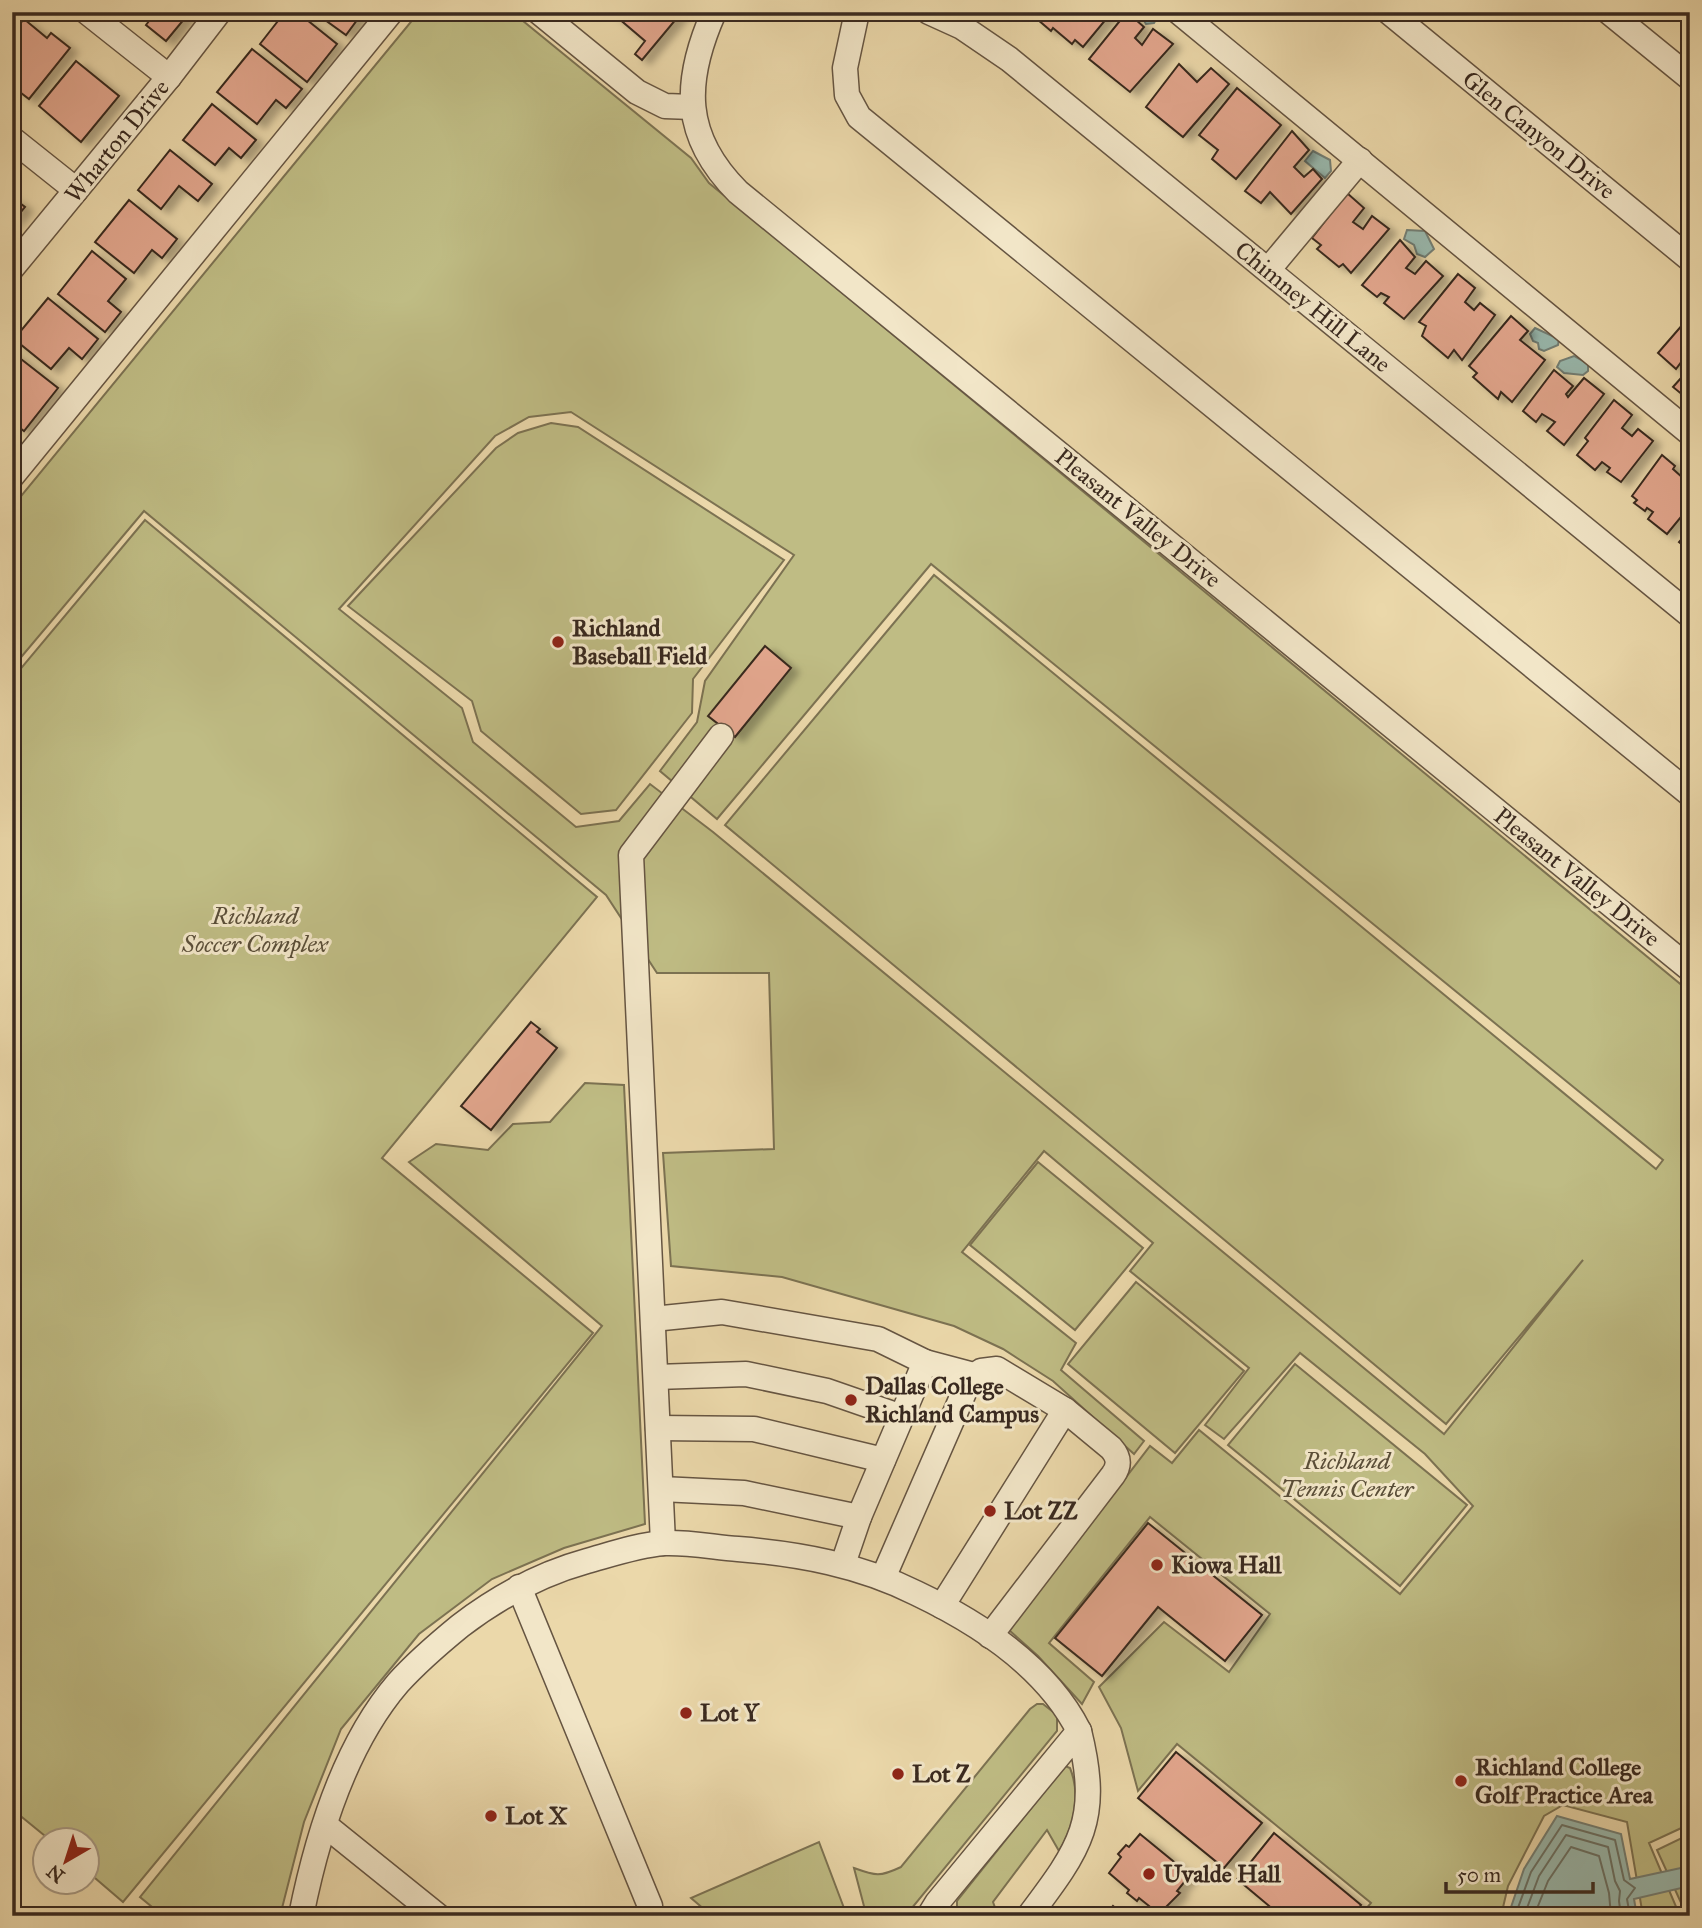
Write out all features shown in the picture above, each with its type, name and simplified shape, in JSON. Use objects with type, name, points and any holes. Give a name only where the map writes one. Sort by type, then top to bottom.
[{"type":"street","points":[[87,12],[169,77]]},
{"type":"street","name":"Wharton Drive","points":[[12,268],[219,12]]},
{"type":"street","points":[[12,476],[391,12]]},
{"type":"street","points":[[539,12],[637,92],[664,106],[692,107]]},
{"type":"street","name":"Pleasant Valley Drive","points":[[714,12],[705,31],[696,65],[692,107],[697,131],[708,156],[738,192],[1690,970]]},
{"type":"street","points":[[858,12],[845,68],[847,95],[859,117],[1690,794]]},
{"type":"street","name":"Chimney Hill Lane","points":[[929,12],[962,27],[1009,59],[1690,615]]},
{"type":"street","points":[[1179,12],[1690,433]]},
{"type":"street","name":"Glen Canyon Drive","points":[[1389,12],[1690,258]]},
{"type":"street","points":[[1609,12],[1690,78]]},
{"type":"street","points":[[12,139],[76,190]]},
{"type":"street","points":[[1268,270],[1360,160]]},
{"type":"street","points":[[663,1543],[631,855],[721,736]]},
{"type":"street","points":[[653,1319],[722,1312],[878,1339],[925,1362],[974,1375]]},
{"type":"street","points":[[843,1564],[859,1517],[925,1362]]},
{"type":"street","points":[[883,1578],[969,1381],[981,1371],[997,1369],[1065,1410],[1111,1448],[1118,1458],[1117,1470],[989,1636]]},
{"type":"street","points":[[656,1377],[746,1374],[827,1391],[901,1417]]},
{"type":"street","points":[[942,1605],[1065,1410]]},
{"type":"street","points":[[658,1427],[754,1429],[883,1460]]},
{"type":"street","points":[[661,1489],[744,1493],[859,1517]]},
{"type":"street","points":[[301,1916],[307,1885],[325,1825],[350,1759],[373,1718],[397,1685],[425,1655],[452,1632],[519,1587],[565,1567],[629,1549],[663,1543],[777,1552],[843,1564],[883,1578],[942,1605],[989,1636],[1049,1686],[1069,1710],[1079,1731],[1088,1779],[1089,1802],[1071,1859],[1029,1916]]},
{"type":"street","points":[[519,1587],[650,1906],[651,1916]]},
{"type":"street","points":[[929,1916],[1079,1731]]},
{"type":"street","points":[[325,1825],[438,1916]]},
{"type":"green space","points":[[419,12],[512,12],[691,158],[709,183],[1690,992],[1690,1824],[1649,1843],[1680,1916],[1643,1916],[1627,1822],[1563,1805],[1544,1816],[1508,1886],[1501,1916],[1360,1916],[1371,1903],[1177,1744],[1138,1791],[1121,1728],[1099,1687],[1164,1622],[1229,1672],[1270,1614],[1150,1517],[1049,1643],[1094,1682],[1082,1704],[1038,1656],[1009,1630],[1150,1446],[1172,1463],[1199,1430],[1400,1594],[1473,1506],[1425,1454],[1300,1353],[1224,1439],[1205,1425],[1249,1368],[1130,1271],[1153,1243],[1044,1151],[962,1252],[1076,1343],[1061,1370],[1144,1441],[1134,1454],[1053,1381],[1003,1349],[954,1326],[782,1277],[671,1266],[663,1153],[774,1149],[769,973],[657,973],[606,895],[144,511],[12,668],[12,507]],"holes":[[[571,412],[794,555],[705,681],[697,722],[660,771],[717,819],[931,564],[1663,1160],[1656,1169],[934,575],[725,825],[1446,1424],[1583,1260],[1444,1434],[713,832],[650,784],[619,821],[576,827],[473,742],[462,708],[339,609],[495,436],[529,417]]]},
{"type":"green space","name":"Richland Baseball Field","points":[[551,423],[578,427],[784,560],[693,679],[692,713],[616,810],[581,814],[481,731],[472,701],[348,606],[496,448],[518,433]]},
{"type":"green space","name":"Richland Soccer Complex","points":[[145,520],[597,897],[382,1158],[593,1333],[123,1902],[102,1884],[102,1826],[33,1826],[12,1809],[12,679]]},
{"type":"green space","points":[[585,1083],[624,1085],[645,1524],[564,1548],[492,1579],[419,1634],[341,1729],[304,1822],[280,1916],[163,1916],[140,1897],[602,1326],[409,1162],[436,1144],[488,1150],[513,1124],[550,1122]]},
{"type":"green space","points":[[1038,1162],[1143,1248],[1075,1330],[970,1245]]},
{"type":"green space","points":[[1136,1282],[1244,1371],[1175,1453],[1068,1364]]},
{"type":"green space","name":"Richland Tennis Center","points":[[1295,1364],[1467,1505],[1400,1586],[1228,1445]]},
{"type":"green space","points":[[1037,1704],[1043,1704],[1057,1715],[1057,1731],[908,1916],[873,1916],[865,1910],[854,1868],[878,1874],[901,1867],[1030,1709]]},
{"type":"green space","points":[[1065,1766],[1070,1768],[1073,1778],[1075,1800],[1069,1832],[1059,1851],[1047,1830],[993,1902],[998,1916],[957,1916],[957,1901]]},
{"type":"green space","points":[[1690,1834],[1690,1916],[1687,1916],[1657,1850]]},
{"type":"green space","points":[[819,1842],[847,1916],[712,1916],[691,1898]]},
{"type":"water","points":[[1132,12],[1159,14],[1154,23],[1146,24],[1141,16]]},
{"type":"water","points":[[1313,151],[1330,160],[1331,171],[1325,178],[1305,161]]},
{"type":"water","points":[[1407,230],[1425,231],[1434,249],[1425,257],[1417,254],[1414,245],[1404,239]]},
{"type":"water","points":[[1535,328],[1559,339],[1558,345],[1544,351],[1539,349],[1538,343],[1533,341],[1530,334]]},
{"type":"water","points":[[1574,356],[1588,364],[1588,371],[1583,375],[1564,373],[1557,367],[1560,361]]},
{"type":"water","points":[[1557,1816],[1621,1834],[1630,1879],[1690,1866],[1690,1886],[1634,1899],[1637,1916],[1508,1916],[1524,1869]]},
{"type":"building","points":[[156,12],[190,12],[166,41],[146,25]]},
{"type":"building","points":[[285,12],[297,12],[337,44],[307,82],[260,44]]},
{"type":"building","points":[[314,12],[354,12],[360,16],[346,35]]},
{"type":"building","points":[[611,12],[682,12],[642,60],[635,54],[645,41]]},
{"type":"building","points":[[1042,12],[1112,12],[1083,47],[1075,40],[1072,44],[1053,28],[1051,31],[1037,19]]},
{"type":"building","points":[[1127,12],[1144,27],[1135,38],[1142,45],[1153,29],[1173,44],[1130,92],[1089,59]]},
{"type":"building","points":[[24,19],[47,38],[51,33],[70,48],[29,99],[12,86],[12,34]]},
{"type":"building","points":[[252,49],[302,89],[286,108],[276,100],[257,124],[217,92]]},
{"type":"building","points":[[76,61],[119,96],[81,142],[39,106]]},
{"type":"building","points":[[1179,64],[1197,82],[1211,68],[1229,84],[1183,137],[1146,107]]},
{"type":"building","points":[[1237,88],[1281,125],[1236,179],[1212,159],[1218,150],[1199,135]]},
{"type":"building","points":[[212,104],[256,140],[241,158],[229,148],[215,165],[183,140]]},
{"type":"building","points":[[1292,131],[1309,150],[1294,167],[1304,177],[1313,169],[1322,179],[1291,214],[1270,192],[1261,203],[1245,191]]},
{"type":"building","points":[[170,150],[212,184],[198,201],[179,186],[161,209],[138,190]]},
{"type":"building","points":[[1347,193],[1364,208],[1353,222],[1363,229],[1372,216],[1389,229],[1351,273],[1343,264],[1339,267],[1317,249],[1321,245],[1312,238]]},
{"type":"building","points":[[12,197],[25,207],[12,223]]},
{"type":"building","points":[[129,200],[177,239],[162,258],[152,250],[134,273],[95,242]]},
{"type":"building","points":[[1400,240],[1415,257],[1406,268],[1415,274],[1426,261],[1443,276],[1404,319],[1384,303],[1389,297],[1381,293],[1377,297],[1362,285]]},
{"type":"building","points":[[92,251],[126,279],[108,301],[121,312],[105,332],[58,294]]},
{"type":"building","points":[[1458,274],[1475,288],[1465,302],[1474,310],[1480,303],[1495,315],[1462,360],[1454,350],[1448,358],[1422,336],[1426,326],[1419,322]]},
{"type":"building","points":[[48,298],[98,339],[82,359],[69,348],[51,369],[14,339]]},
{"type":"building","points":[[1511,316],[1528,331],[1520,340],[1545,360],[1512,402],[1501,392],[1498,399],[1473,377],[1477,373],[1469,366]]},
{"type":"building","points":[[1690,316],[1690,368],[1682,361],[1676,369],[1658,353]]},
{"type":"building","points":[[12,352],[58,388],[24,431],[12,422]]},
{"type":"building","points":[[1690,368],[1690,401],[1673,387]]},
{"type":"building","points":[[1554,370],[1573,386],[1566,394],[1568,397],[1584,378],[1604,394],[1564,445],[1547,431],[1555,422],[1542,414],[1536,422],[1523,411]]},
{"type":"building","points":[[1614,400],[1632,415],[1622,428],[1632,436],[1638,429],[1653,441],[1621,482],[1607,472],[1610,468],[1602,462],[1595,470],[1577,455],[1588,441],[1585,438]]},
{"type":"building","points":[[1662,455],[1675,466],[1673,469],[1683,478],[1690,469],[1690,506],[1667,534],[1648,519],[1653,512],[1647,508],[1645,511],[1634,503],[1637,500],[1632,496]]},
{"type":"building","points":[[1690,529],[1690,551],[1679,542]]},
{"type":"building","points":[[765,646],[791,668],[735,737],[708,716]]},
{"type":"building","points":[[531,1022],[540,1029],[537,1032],[557,1048],[491,1130],[461,1106]]},
{"type":"building","name":"Kiowa Hall","points":[[1148,1523],[1262,1615],[1225,1661],[1158,1607],[1102,1676],[1055,1638]]},
{"type":"building","points":[[1176,1752],[1262,1823],[1224,1868],[1138,1798]]},
{"type":"building","points":[[1274,1833],[1361,1905],[1353,1916],[1281,1916],[1237,1879]]},
{"type":"building","name":"Uvalde Hall","points":[[1140,1834],[1190,1875],[1177,1891],[1180,1893],[1159,1914],[1139,1898],[1137,1901],[1127,1893],[1129,1890],[1109,1873],[1121,1857],[1118,1854],[1126,1845],[1129,1847]]},
{"type":"building","points":[[1113,1906],[1125,1916],[1105,1916]]},
{"type":"place","name":"Richland Baseball Field","points":[[558,642]]},
{"type":"place","name":"Dallas College Richland Campus","points":[[851,1400]]},
{"type":"place","name":"Lot ZZ","points":[[990,1511]]},
{"type":"place","name":"Kiowa Hall","points":[[1157,1565]]},
{"type":"place","name":"Lot Y","points":[[686,1713]]},
{"type":"place","name":"Lot Z","points":[[898,1774]]},
{"type":"place","name":"Richland College Golf Practice Area","points":[[1461,1781]]},
{"type":"place","name":"Lot X","points":[[491,1816]]},
{"type":"place","name":"Uvalde Hall","points":[[1149,1874]]}]
